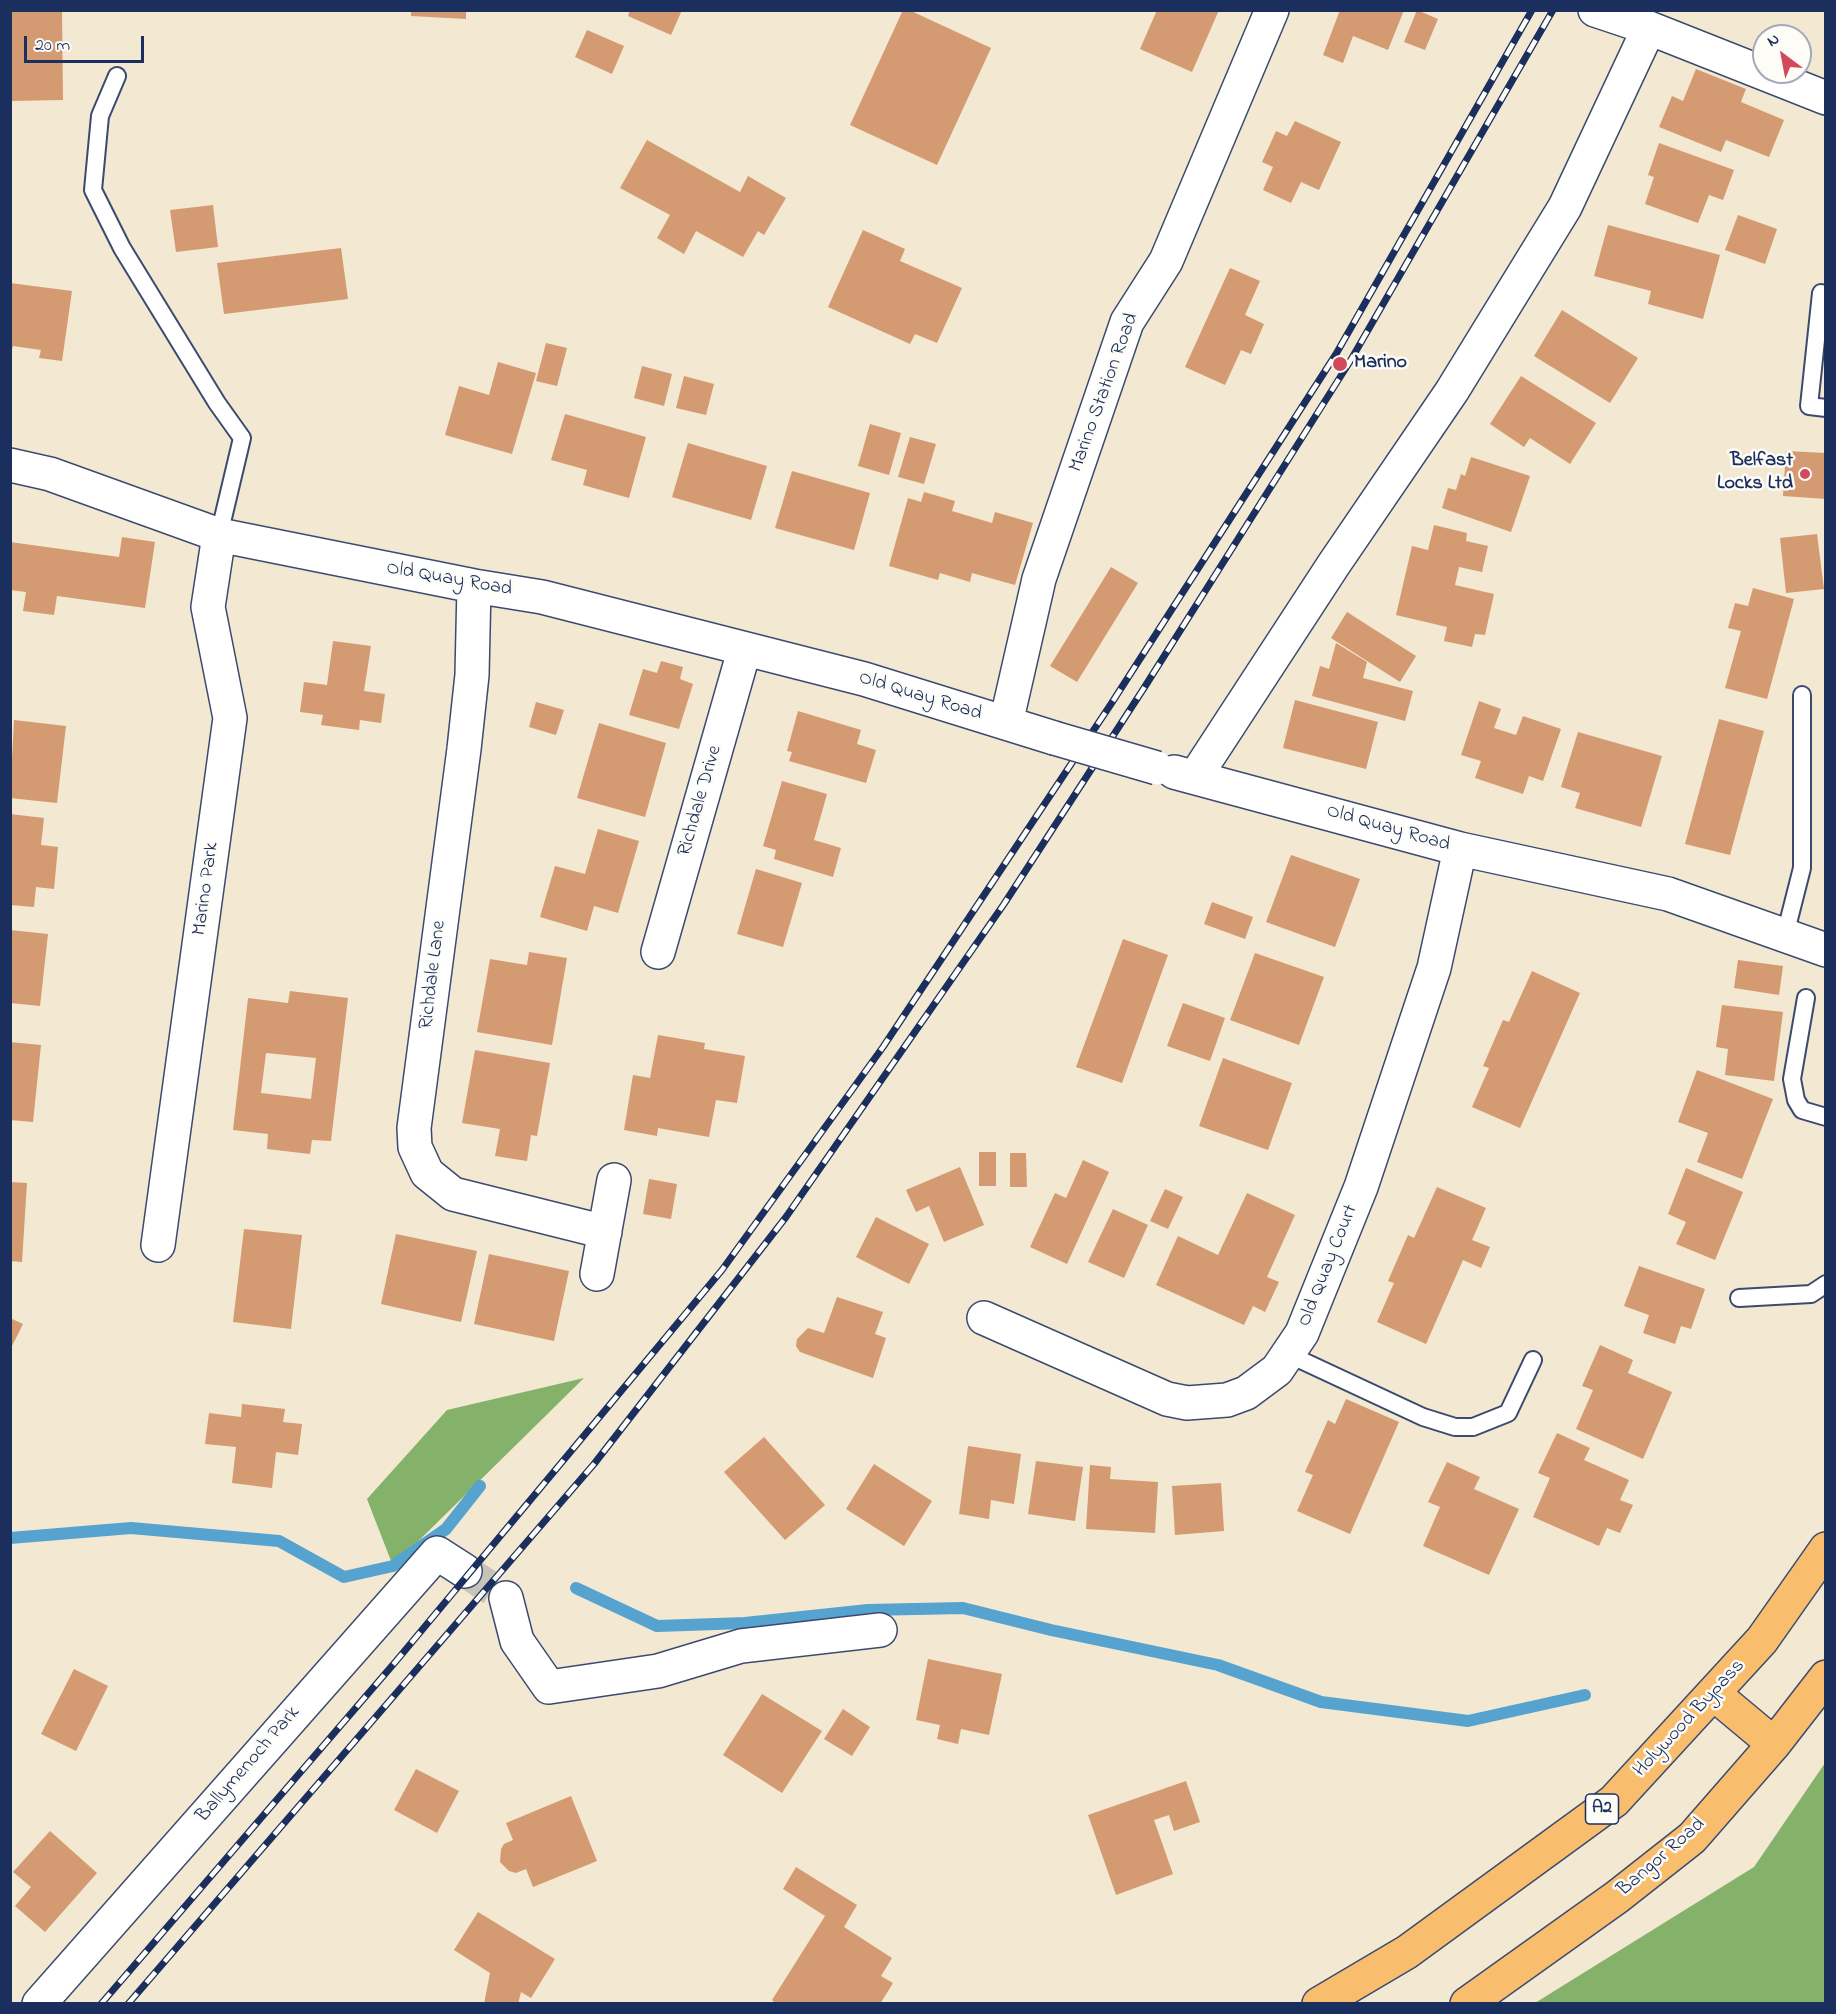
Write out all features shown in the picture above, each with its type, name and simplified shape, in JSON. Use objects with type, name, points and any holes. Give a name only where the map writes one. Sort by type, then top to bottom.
[{"type":"highway","name":"Holywood Bypass","points":[[1319,2004],[1407,1952],[1614,1800],[1762,1640],[1826,1549]]},
{"type":"highway","name":"Bangor Road","points":[[1467,2004],[1617,1898],[1692,1838],[1774,1744],[1826,1677]]},
{"type":"highway","points":[[1713,1694],[1774,1744]]},
{"type":"street","name":"Marino Station Road","points":[[1006,723],[1040,579],[1127,322],[1166,261],[1272,10]]},
{"type":"street","points":[[1600,13],[1648,28],[1826,98]]},
{"type":"street","points":[[1195,777],[1334,564],[1452,391],[1558,218],[1648,28]]},
{"type":"street","name":"Old Quay Road","points":[[10,465],[50,474],[219,535],[474,586],[542,597],[744,651],[864,679],[1157,768],[1460,849],[1668,894],[1826,950]]},
{"type":"street","name":"Marino Park","points":[[158,1245],[230,717],[208,607],[219,535]]},
{"type":"street","name":"Richdale Lane","points":[[474,586],[472,675],[414,1128],[415,1147],[427,1173],[453,1194],[604,1232]]},
{"type":"street","name":"Richdale Drive","points":[[658,952],[744,651]]},
{"type":"street","name":"Old Quay Court","points":[[984,1318],[1167,1399],[1187,1403],[1217,1402],[1246,1393],[1277,1370],[1290,1355],[1302,1333],[1361,1187],[1434,968],[1460,849]]},
{"type":"street","points":[[597,1274],[614,1180]]},
{"type":"street","name":"Ballymenoch Park","points":[[39,2004],[437,1553],[465,1571]]},
{"type":"street","points":[[506,1598],[517,1641],[549,1686],[658,1671],[741,1646],[880,1630]]},
{"type":"lane","points":[[117,76],[100,116],[93,190],[128,257],[217,403],[242,438],[219,535]]},
{"type":"lane","points":[[1826,294],[1821,293],[1809,406],[1826,408]]},
{"type":"lane","points":[[1785,935],[1802,868],[1802,695]]},
{"type":"lane","points":[[1806,998],[1792,1079],[1796,1100],[1802,1110],[1826,1117]]},
{"type":"lane","points":[[1738,1298],[1811,1294],[1826,1284]]},
{"type":"lane","points":[[1290,1355],[1430,1420],[1455,1427],[1473,1427],[1508,1413],[1533,1360]]},
{"type":"green space","points":[[584,1378],[393,1566],[367,1499],[447,1410]]},
{"type":"green space","points":[[1825,1763],[1825,2003],[1535,2003],[1754,1867]]},
{"type":"building","points":[[10,10],[62,10],[63,100],[10,101]]},
{"type":"building","points":[[411,10],[466,10],[466,19],[411,16]]},
{"type":"building","points":[[630,10],[682,10],[671,35],[628,16]]},
{"type":"building","points":[[903,10],[909,10],[991,48],[937,165],[850,125]]},
{"type":"building","points":[[1157,10],[1219,10],[1192,72],[1140,49]]},
{"type":"building","points":[[1340,10],[1404,10],[1388,50],[1353,36],[1343,63],[1323,55]]},
{"type":"building","points":[[1417,10],[1438,19],[1425,50],[1404,42]]},
{"type":"building","points":[[587,30],[624,46],[612,74],[575,57]]},
{"type":"building","points":[[1696,69],[1746,89],[1741,102],[1784,120],[1769,157],[1726,140],[1721,152],[1659,127],[1672,96],[1683,101]]},
{"type":"building","points":[[1295,121],[1341,142],[1319,190],[1301,182],[1291,203],[1263,190],[1273,167],[1262,162],[1276,131],[1287,136]]},
{"type":"building","points":[[647,140],[740,192],[748,176],[786,198],[764,235],[758,231],[743,257],[696,231],[684,254],[657,238],[670,215],[620,188]]},
{"type":"building","points":[[1659,143],[1734,170],[1723,200],[1709,195],[1698,223],[1645,204],[1654,177],[1648,175]]},
{"type":"building","points":[[213,205],[218,247],[176,252],[170,210]]},
{"type":"building","points":[[1738,215],[1777,229],[1765,264],[1725,250]]},
{"type":"building","points":[[1608,225],[1720,255],[1703,319],[1648,304],[1651,291],[1594,276]]},
{"type":"building","points":[[863,230],[905,249],[900,261],[962,288],[937,343],[915,334],[910,344],[828,307]]},
{"type":"building","points":[[341,248],[348,299],[224,314],[217,263]]},
{"type":"building","points":[[1230,268],[1260,281],[1245,315],[1264,324],[1251,354],[1241,350],[1225,385],[1185,367]]},
{"type":"building","points":[[10,283],[72,291],[62,361],[39,358],[41,350],[13,346],[10,356]]},
{"type":"building","points":[[1562,310],[1638,358],[1610,403],[1534,356]]},
{"type":"building","points":[[546,343],[567,348],[557,386],[536,381]]},
{"type":"building","points":[[498,362],[536,373],[512,454],[445,435],[459,386],[489,395]]},
{"type":"building","points":[[642,366],[672,374],[664,406],[634,398]]},
{"type":"building","points":[[684,376],[714,384],[706,415],[676,408]]},
{"type":"building","points":[[1521,376],[1596,423],[1570,464],[1530,438],[1524,447],[1490,424]]},
{"type":"building","points":[[565,414],[646,437],[629,498],[583,485],[587,470],[551,460]]},
{"type":"building","points":[[870,424],[901,433],[889,475],[858,466]]},
{"type":"building","points":[[910,437],[936,444],[924,484],[898,477]]},
{"type":"building","points":[[688,443],[767,466],[751,520],[672,497]]},
{"type":"building","name":"Belfast Locks Ltd","points":[[1786,451],[1826,453],[1826,499],[1783,496]]},
{"type":"building","points":[[1471,457],[1530,476],[1511,532],[1442,508],[1448,488],[1456,490],[1461,474],[1465,476]]},
{"type":"building","points":[[792,471],[870,493],[854,550],[775,528]]},
{"type":"building","points":[[924,492],[955,501],[952,511],[992,523],[995,512],[1033,523],[1015,585],[972,573],[970,582],[940,573],[938,580],[889,566],[908,498],[921,502]]},
{"type":"building","points":[[1434,525],[1467,533],[1466,541],[1488,546],[1482,572],[1459,567],[1455,585],[1494,594],[1485,635],[1475,634],[1472,647],[1444,641],[1447,627],[1396,615],[1412,546],[1428,550]]},
{"type":"building","points":[[1817,534],[1824,589],[1786,593],[1780,538]]},
{"type":"building","points":[[122,537],[155,542],[145,608],[57,596],[54,615],[23,611],[26,592],[10,590],[10,542],[119,557]]},
{"type":"building","points":[[1111,567],[1138,583],[1077,682],[1050,666]]},
{"type":"building","points":[[1753,588],[1794,599],[1767,699],[1725,688],[1741,631],[1728,628],[1735,603],[1748,606]]},
{"type":"building","points":[[1347,612],[1416,656],[1400,682],[1331,638]]},
{"type":"building","points":[[333,641],[371,646],[364,691],[385,694],[381,723],[360,720],[359,730],[321,725],[323,715],[300,712],[304,682],[327,685]]},
{"type":"building","points":[[1336,643],[1367,662],[1363,678],[1413,691],[1405,721],[1312,696],[1320,666],[1329,669]]},
{"type":"building","points":[[661,661],[683,667],[680,679],[693,684],[679,729],[629,715],[643,669],[657,673]]},
{"type":"building","points":[[1295,700],[1378,722],[1366,769],[1283,748]]},
{"type":"building","points":[[1479,701],[1501,709],[1494,728],[1516,735],[1523,716],[1561,729],[1543,781],[1529,776],[1523,794],[1475,778],[1481,761],[1461,755]]},
{"type":"building","points":[[536,702],[564,710],[556,735],[529,727]]},
{"type":"building","points":[[798,711],[861,730],[857,744],[876,750],[866,783],[789,761],[792,752],[787,751]]},
{"type":"building","points":[[1719,719],[1764,731],[1730,855],[1685,844]]},
{"type":"building","points":[[14,720],[66,726],[57,803],[10,798]]},
{"type":"building","points":[[599,723],[666,743],[645,817],[577,798]]},
{"type":"building","points":[[1578,732],[1662,756],[1641,827],[1575,808],[1580,793],[1561,787]]},
{"type":"building","points":[[782,781],[827,794],[814,840],[841,848],[833,877],[774,859],[776,850],[763,846]]},
{"type":"building","points":[[10,814],[44,818],[41,845],[58,847],[54,889],[36,887],[34,907],[10,905]]},
{"type":"building","points":[[598,829],[639,841],[618,913],[594,906],[587,931],[540,917],[555,866],[585,874]]},
{"type":"building","points":[[1291,855],[1360,879],[1335,947],[1266,922]]},
{"type":"building","points":[[756,869],[802,883],[783,947],[737,934]]},
{"type":"building","points":[[1212,902],[1253,917],[1245,939],[1204,924]]},
{"type":"building","points":[[10,930],[48,934],[40,1006],[10,1003]]},
{"type":"building","points":[[1123,939],[1168,955],[1122,1083],[1076,1067]]},
{"type":"building","points":[[529,952],[567,958],[552,1045],[477,1032],[490,959],[527,965]]},
{"type":"building","points":[[1255,953],[1324,977],[1299,1045],[1230,1020]]},
{"type":"building","points":[[1738,960],[1783,966],[1779,995],[1734,988]]},
{"type":"building","points":[[1532,971],[1580,993],[1520,1128],[1472,1107],[1489,1068],[1483,1066],[1503,1020],[1509,1022]]},
{"type":"building","points":[[290,991],[348,998],[331,1141],[312,1140],[310,1154],[267,1149],[268,1134],[233,1130],[248,998],[288,1003]],"holes":[[[266,1053],[316,1058],[311,1099],[261,1093]]]},
{"type":"building","points":[[1183,1003],[1225,1018],[1210,1061],[1167,1046]]},
{"type":"building","points":[[1722,1005],[1783,1012],[1774,1081],[1725,1075],[1728,1049],[1716,1047]]},
{"type":"building","points":[[658,1035],[705,1043],[704,1049],[745,1056],[737,1103],[716,1100],[709,1137],[658,1128],[657,1136],[624,1130],[633,1075],[650,1078]]},
{"type":"building","points":[[10,1042],[41,1045],[33,1122],[10,1120]]},
{"type":"building","points":[[475,1050],[550,1063],[537,1136],[531,1135],[527,1161],[495,1156],[500,1129],[462,1123]]},
{"type":"building","points":[[1223,1058],[1292,1083],[1268,1150],[1199,1126]]},
{"type":"building","points":[[1697,1070],[1773,1099],[1742,1179],[1697,1162],[1708,1133],[1678,1122]]},
{"type":"building","points":[[979,1152],[996,1152],[996,1186],[979,1186]]},
{"type":"building","points":[[1010,1153],[1026,1153],[1027,1187],[1010,1187]]},
{"type":"building","points":[[1083,1160],[1109,1172],[1067,1264],[1030,1247],[1055,1193],[1066,1198]]},
{"type":"building","points":[[960,1167],[984,1225],[944,1242],[929,1206],[916,1212],[906,1190]]},
{"type":"building","points":[[1686,1168],[1743,1192],[1715,1260],[1676,1244],[1686,1222],[1668,1214]]},
{"type":"building","points":[[649,1179],[677,1184],[671,1219],[643,1214]]},
{"type":"building","points":[[10,1182],[27,1183],[22,1262],[10,1261]]},
{"type":"building","points":[[1437,1187],[1486,1208],[1472,1240],[1490,1247],[1481,1268],[1463,1260],[1426,1344],[1377,1322],[1394,1283],[1388,1281],[1408,1235],[1414,1238]]},
{"type":"building","points":[[1165,1189],[1183,1197],[1168,1229],[1150,1221]]},
{"type":"building","points":[[1247,1193],[1295,1215],[1267,1277],[1279,1282],[1265,1312],[1253,1306],[1244,1325],[1156,1285],[1178,1236],[1218,1255]]},
{"type":"building","points":[[1113,1209],[1148,1225],[1124,1278],[1088,1262]]},
{"type":"building","points":[[876,1217],[929,1244],[909,1284],[856,1257]]},
{"type":"building","points":[[244,1229],[302,1235],[291,1329],[233,1322]]},
{"type":"building","points":[[396,1234],[477,1251],[461,1322],[381,1304]]},
{"type":"building","points":[[489,1254],[569,1271],[554,1341],[474,1324]]},
{"type":"building","points":[[1639,1266],[1705,1289],[1691,1329],[1681,1326],[1675,1344],[1643,1333],[1649,1315],[1624,1306]]},
{"type":"building","points":[[837,1297],[883,1312],[875,1334],[886,1338],[873,1378],[800,1352],[796,1346],[797,1339],[808,1328],[824,1333]]},
{"type":"building","points":[[10,1318],[23,1324],[10,1350]]},
{"type":"building","points":[[1600,1345],[1633,1360],[1628,1373],[1672,1392],[1643,1459],[1576,1429],[1593,1390],[1582,1386]]},
{"type":"building","points":[[1346,1399],[1399,1422],[1350,1534],[1297,1511],[1313,1475],[1305,1472],[1328,1420],[1335,1424]]},
{"type":"building","points":[[242,1404],[285,1409],[283,1422],[302,1424],[298,1455],[276,1452],[272,1488],[232,1483],[236,1447],[205,1444],[209,1413],[241,1417]]},
{"type":"building","points":[[1557,1433],[1590,1448],[1584,1460],[1629,1480],[1620,1500],[1633,1505],[1620,1533],[1607,1528],[1599,1546],[1533,1517],[1550,1478],[1538,1473]]},
{"type":"building","points":[[764,1437],[825,1505],[785,1540],[724,1472]]},
{"type":"building","points":[[968,1446],[1021,1454],[1014,1504],[991,1500],[989,1519],[959,1514]]},
{"type":"building","points":[[1036,1461],[1083,1467],[1075,1521],[1028,1514]]},
{"type":"building","points":[[1447,1462],[1480,1477],[1474,1489],[1519,1509],[1489,1575],[1423,1546],[1440,1507],[1428,1502]]},
{"type":"building","points":[[874,1464],[932,1501],[904,1546],[846,1509]]},
{"type":"building","points":[[1090,1465],[1111,1467],[1110,1479],[1158,1482],[1155,1533],[1086,1529]]},
{"type":"building","points":[[1221,1483],[1224,1531],[1175,1535],[1172,1486]]},
{"type":"building","points":[[928,1659],[1002,1674],[989,1735],[961,1729],[958,1744],[937,1739],[940,1725],[916,1720]]},
{"type":"building","points":[[74,1669],[108,1686],[76,1751],[41,1734]]},
{"type":"building","points":[[762,1694],[822,1731],[782,1793],[723,1755]]},
{"type":"building","points":[[843,1709],[870,1727],[852,1756],[824,1739]]},
{"type":"building","points":[[416,1769],[459,1791],[437,1833],[394,1810]]},
{"type":"building","points":[[1186,1781],[1200,1822],[1174,1831],[1169,1815],[1154,1820],[1173,1874],[1116,1895],[1088,1815]]},
{"type":"building","points":[[571,1796],[597,1861],[533,1887],[526,1869],[516,1873],[509,1871],[500,1862],[501,1849],[504,1844],[513,1840],[506,1823]]},
{"type":"building","points":[[50,1831],[97,1873],[45,1932],[15,1906],[31,1887],[13,1872]]},
{"type":"building","points":[[796,1867],[857,1905],[844,1927],[892,1958],[881,1976],[893,1983],[880,2004],[776,2004],[772,2000],[825,1916],[783,1889]]},
{"type":"building","points":[[478,1912],[555,1959],[531,1998],[521,1992],[518,2004],[484,2004],[490,1973],[454,1950]]},
{"type":"waterway","points":[[10,1538],[131,1528],[279,1541],[344,1577],[393,1566],[446,1529],[480,1486]]},
{"type":"waterway","points":[[576,1588],[657,1626],[745,1623],[868,1610],[963,1608],[1051,1630],[1218,1665],[1321,1702],[1468,1721],[1585,1695]]},
{"type":"tunnel","points":[[465,1571],[506,1598]]},
{"type":"railway","points":[[101,2004],[397,1660],[722,1270],[883,1047],[1111,704],[1336,354],[1532,10]]},
{"type":"railway","points":[[128,2004],[594,1464],[786,1217],[1004,904],[1144,688],[1349,363],[1553,10]]},
{"type":"place","name":"Marino","points":[[1340,364]]},
{"type":"place","name":"Belfast Locks Ltd","points":[[1805,474]]}]
